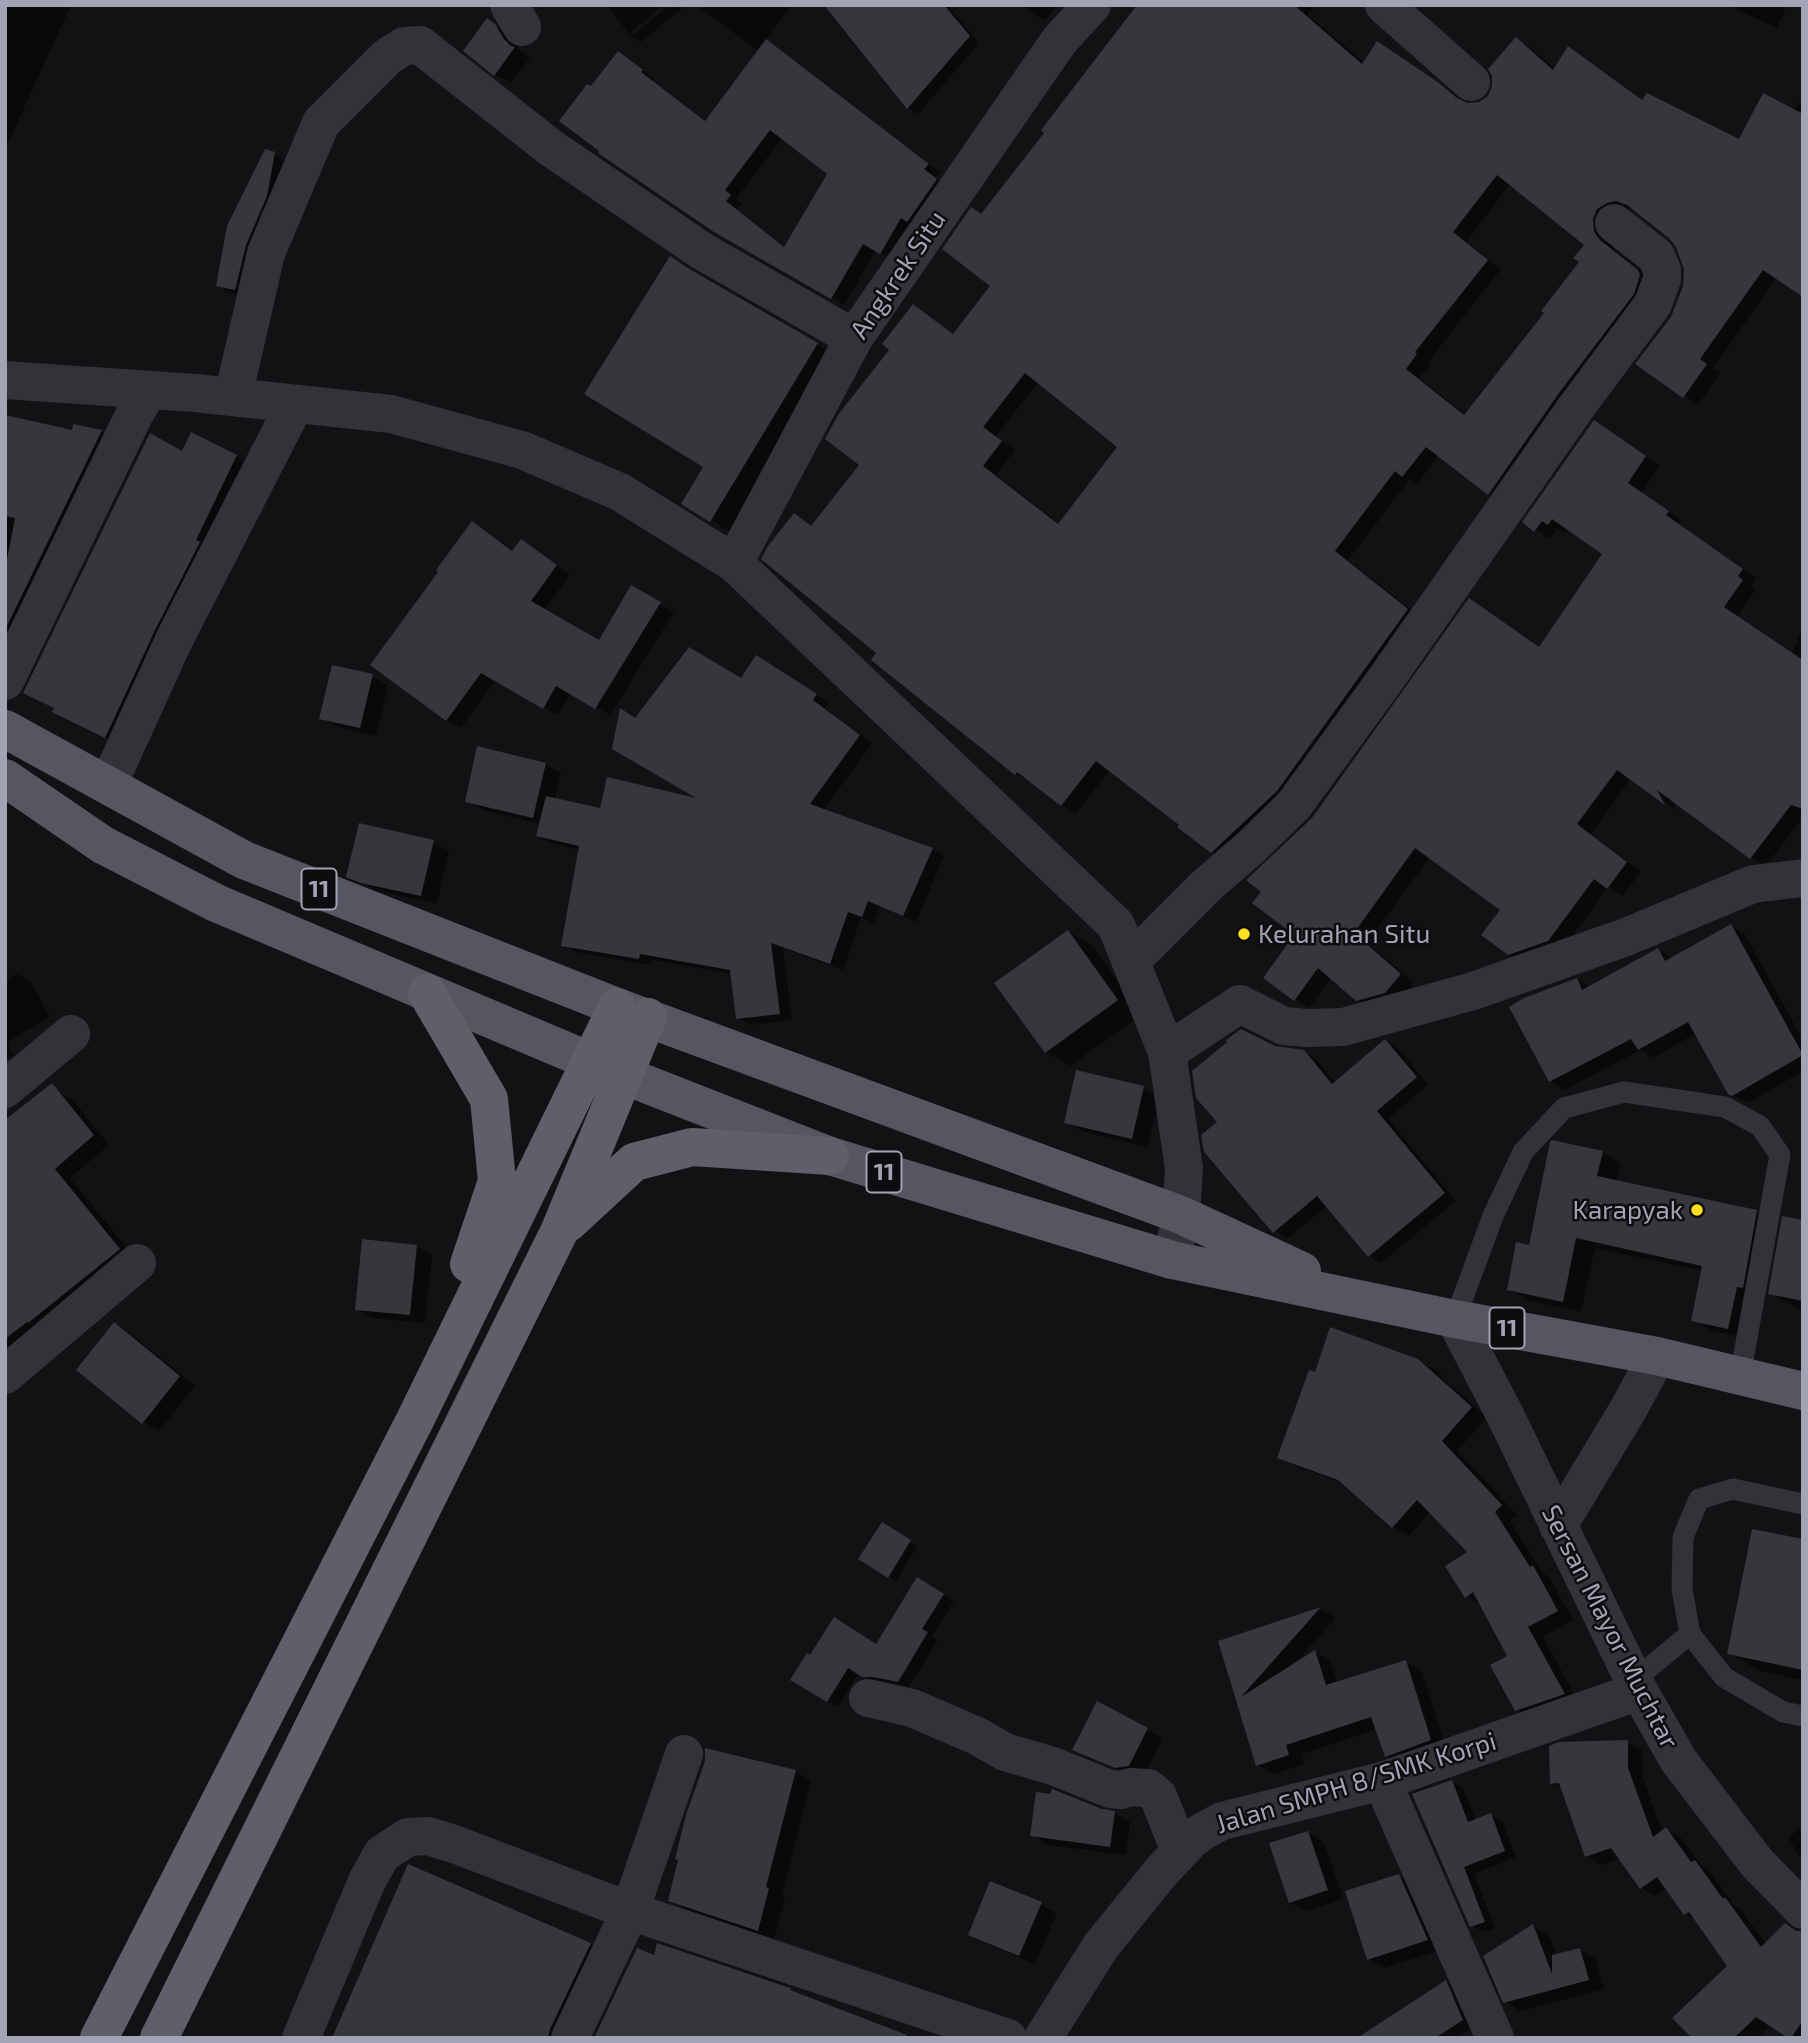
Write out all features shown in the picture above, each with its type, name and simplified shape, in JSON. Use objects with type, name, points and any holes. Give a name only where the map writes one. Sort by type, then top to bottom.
[{"type":"highway","name":"11","points":[[5,729],[244,860],[633,1012],[1181,1215],[1358,1297]]},
{"type":"highway","name":"11","points":[[5,778],[103,845],[216,903],[427,993],[830,1156],[1172,1260],[1657,1356],[1803,1391]]},
{"type":"highway","points":[[416,1418],[497,1181],[489,1099],[427,993]]},
{"type":"highway","points":[[99,2038],[416,1418],[607,1067],[633,1012]]},
{"type":"highway","points":[[159,2038],[559,1232],[607,1067]]},
{"type":"highway","points":[[559,1232],[634,1162],[692,1147],[830,1156]]},
{"type":"street","name":"Angkrek Situ","points":[[734,563],[854,338],[1059,41],[1092,5]]},
{"type":"street","points":[[1384,5],[1471,82]]},
{"type":"street","points":[[233,397],[266,253],[321,123],[387,57],[404,46],[420,46],[551,148],[702,251],[854,338]]},
{"type":"street","points":[[1131,961],[1294,804],[1577,405],[1653,304],[1662,279],[1659,263],[1656,257],[1614,223]]},
{"type":"street","points":[[5,380],[233,397],[391,414],[522,450],[620,492],[734,563],[1116,925],[1167,1052],[1184,1169],[1181,1215],[1172,1260]]},
{"type":"street","points":[[5,681],[149,390]]},
{"type":"street","points":[[108,785],[174,640],[295,404]]},
{"type":"street","points":[[1167,1052],[1240,1004],[1284,1026],[1343,1027],[1473,991],[1626,937],[1754,884],[1803,878]]},
{"type":"street","points":[[5,1088],[71,1034]]},
{"type":"street","points":[[5,1375],[137,1263]]},
{"type":"street","name":"Sersan Mayor Muchtar","points":[[1455,1318],[1636,1685],[1679,1761],[1757,1863],[1803,1910]]},
{"type":"street","points":[[1558,1526],[1657,1356]]},
{"type":"street","name":"Jalan SMPH 8/SMK Korpi","points":[[1043,2038],[1101,1946],[1180,1851],[1191,1840],[1222,1821],[1382,1781],[1636,1685]]},
{"type":"street","points":[[868,1698],[912,1708],[977,1736],[1005,1752],[1053,1766],[1110,1789],[1148,1788],[1158,1796],[1180,1851]]},
{"type":"street","points":[[570,2038],[630,1911],[684,1754]]},
{"type":"street","points":[[1382,1781],[1495,2038]]},
{"type":"street","points":[[301,2038],[366,1881],[382,1854],[408,1837],[428,1836],[630,1911],[1008,2038]]},
{"type":"lane","points":[[1455,1318],[1493,1216],[1523,1152],[1564,1108],[1624,1092],[1725,1107],[1760,1126],[1780,1155],[1740,1376]]},
{"type":"lane","points":[[1803,1504],[1733,1489],[1699,1499],[1683,1537],[1682,1589],[1690,1634],[1724,1677],[1783,1712],[1803,1716]]},
{"type":"lane","points":[[1636,1685],[1690,1634]]},
{"type":"building","points":[[824,5],[944,5],[970,36],[907,109]]},
{"type":"building","points":[[1137,5],[1294,5],[1362,64],[1377,41],[1467,103],[1479,102],[1488,96],[1492,76],[1488,69],[1516,37],[1553,70],[1568,46],[1642,100],[1647,93],[1739,139],[1763,93],[1803,114],[1803,297],[1763,270],[1700,359],[1707,364],[1683,398],[1635,364],[1671,317],[1683,286],[1684,269],[1676,247],[1670,239],[1627,205],[1616,201],[1597,209],[1593,219],[1594,232],[1600,240],[1638,270],[1640,275],[1634,294],[1559,393],[1488,495],[1426,447],[1402,477],[1395,471],[1335,551],[1408,609],[1277,791],[1211,853],[1096,761],[1061,806],[1017,772],[1015,775],[871,660],[876,653],[761,559],[794,513],[811,526],[859,465],[825,439],[838,415],[889,350],[882,344],[913,304],[953,334],[990,286],[942,249],[971,207],[981,214],[1044,133],[1041,130]],"holes":[[[1497,175],[1584,245],[1573,258],[1579,262],[1541,311],[1544,313],[1464,415],[1406,369],[1417,354],[1415,352],[1488,260],[1453,232]],[[1025,373],[1117,447],[1058,524],[983,466],[1002,441],[983,427]]]},
{"type":"building","points":[[487,18],[495,24],[504,39],[515,47],[494,76],[463,51]]},
{"type":"building","points":[[766,39],[929,164],[924,169],[937,179],[907,222],[901,218],[880,254],[863,244],[831,299],[714,232],[598,153],[599,151],[559,121],[587,84],[591,86],[618,51],[705,121]],"holes":[[[770,130],[827,174],[784,247],[726,201],[731,195],[725,190]]]},
{"type":"building","points":[[265,149],[275,152],[267,196],[246,245],[235,290],[216,286],[227,226]]},
{"type":"building","points":[[670,256],[818,343],[710,522],[681,504],[703,467],[584,394]]},
{"type":"building","points":[[5,415],[72,430],[73,424],[102,430],[5,630],[5,570],[15,518],[5,516]]},
{"type":"building","points":[[1594,420],[1646,456],[1628,483],[1669,511],[1666,515],[1743,569],[1738,576],[1743,580],[1724,607],[1803,660],[1803,809],[1791,805],[1750,859],[1657,790],[1665,805],[1617,770],[1577,824],[1627,862],[1607,889],[1594,879],[1548,941],[1508,955],[1481,935],[1500,910],[1415,848],[1354,933],[1401,974],[1385,993],[1356,1001],[1318,968],[1294,1001],[1263,978],[1294,935],[1252,903],[1261,892],[1246,880],[1312,818],[1469,598],[1539,647],[1602,554],[1552,519],[1548,525],[1542,521],[1534,532],[1522,522]]},
{"type":"building","points":[[191,432],[237,455],[196,540],[200,542],[155,630],[105,738],[52,712],[54,708],[23,693],[150,433],[182,451]]},
{"type":"building","points":[[472,521],[512,551],[521,539],[557,565],[531,601],[599,640],[631,585],[661,602],[595,709],[556,686],[543,709],[481,673],[446,721],[370,665]]},
{"type":"building","points":[[689,647],[741,678],[756,655],[817,694],[813,700],[860,735],[810,804],[933,848],[903,916],[868,901],[862,917],[848,912],[830,964],[771,943],[780,1014],[736,1019],[730,970],[640,954],[639,959],[561,946],[579,846],[536,836],[546,796],[600,808],[607,777],[696,798],[612,749],[620,708],[635,718]]},
{"type":"building","points":[[332,665],[373,674],[360,728],[319,719]]},
{"type":"building","points":[[477,746],[546,763],[533,818],[465,802]]},
{"type":"building","points":[[359,823],[434,840],[421,896],[361,883],[346,877]]},
{"type":"building","points":[[1731,924],[1803,1055],[1732,1096],[1728,1094],[1688,1022],[1638,1050],[1631,1039],[1549,1082],[1509,1007],[1524,998],[1577,978],[1582,990],[1658,948],[1665,961]]},
{"type":"building","points":[[1068,930],[1118,1000],[1045,1053],[994,983]]},
{"type":"building","points":[[1241,1029],[1275,1046],[1304,1050],[1332,1084],[1385,1039],[1417,1077],[1377,1111],[1445,1193],[1368,1257],[1317,1196],[1273,1233],[1204,1152],[1201,1135],[1217,1122],[1196,1098],[1192,1071]]},
{"type":"building","points":[[1076,1070],[1144,1086],[1132,1139],[1064,1123]]},
{"type":"building","points":[[52,1083],[94,1135],[55,1169],[120,1249],[5,1339],[5,1120]]},
{"type":"building","points":[[1552,1140],[1603,1151],[1597,1176],[1757,1210],[1743,1288],[1737,1287],[1728,1329],[1691,1321],[1702,1266],[1576,1238],[1563,1302],[1507,1290],[1516,1242],[1529,1245]]},
{"type":"building","points":[[1782,1216],[1803,1220],[1803,1301],[1768,1294]]},
{"type":"building","points":[[362,1239],[417,1245],[410,1315],[355,1310]]},
{"type":"building","points":[[114,1322],[180,1376],[142,1424],[76,1370]]},
{"type":"building","points":[[1330,1327],[1418,1359],[1472,1407],[1442,1441],[1502,1505],[1495,1512],[1530,1567],[1533,1565],[1558,1611],[1528,1627],[1565,1694],[1515,1711],[1490,1665],[1507,1656],[1473,1592],[1465,1598],[1445,1566],[1467,1552],[1417,1500],[1392,1528],[1338,1480],[1277,1458],[1309,1370],[1315,1372]]},
{"type":"building","points":[[882,1522],[911,1540],[888,1578],[858,1559]]},
{"type":"building","points":[[1752,1529],[1803,1539],[1803,1670],[1727,1654]]},
{"type":"building","points":[[917,1577],[944,1594],[922,1629],[928,1632],[898,1682],[862,1677],[848,1668],[827,1702],[790,1680],[834,1617],[876,1644]]},
{"type":"building","points":[[1321,1607],[1241,1697],[1315,1650],[1326,1685],[1406,1660],[1431,1740],[1385,1757],[1371,1717],[1286,1745],[1289,1755],[1256,1766],[1218,1641]]},
{"type":"building","points":[[1097,1701],[1148,1728],[1129,1766],[1115,1768],[1072,1750]]},
{"type":"building","points":[[1628,1740],[1628,1768],[1653,1837],[1666,1827],[1691,1862],[1695,1860],[1723,1899],[1725,1897],[1761,1947],[1785,1923],[1796,1931],[1803,1931],[1803,2020],[1791,2038],[1756,2017],[1734,2038],[1692,2038],[1672,2018],[1727,1966],[1689,1912],[1684,1915],[1657,1877],[1640,1889],[1611,1848],[1585,1857],[1559,1783],[1550,1784],[1549,1746],[1559,1742]]},
{"type":"building","points":[[705,1748],[796,1770],[766,1887],[769,1888],[758,1931],[668,1901],[678,1860],[675,1859],[686,1815],[705,1761]]},
{"type":"building","points":[[1452,1780],[1468,1822],[1491,1813],[1505,1851],[1464,1867],[1485,1922],[1470,1927],[1412,1794]]},
{"type":"building","points":[[1052,1789],[1102,1809],[1115,1811],[1110,1847],[1030,1836],[1036,1792],[1050,1794]]},
{"type":"building","points":[[1308,1831],[1328,1890],[1289,1903],[1269,1843]]},
{"type":"building","points":[[408,1864],[591,1943],[548,2038],[332,2038]]},
{"type":"building","points":[[1399,1874],[1428,1940],[1367,1960],[1345,1891]]},
{"type":"building","points":[[990,1881],[1042,1902],[1019,1956],[968,1935]]},
{"type":"building","points":[[1533,1924],[1552,1974],[1552,1955],[1580,1948],[1589,1980],[1503,2003],[1483,1956]]},
{"type":"building","points":[[657,1943],[791,1988],[790,1990],[907,2035],[907,2038],[594,2038],[637,1948],[654,1955]]},
{"type":"building","points":[[1446,1980],[1463,2020],[1435,2038],[1357,2038]]},
{"type":"place","name":"Kelurahan Situ","points":[[1244,934]]},
{"type":"place","name":"Karapyak","points":[[1697,1210]]}]
